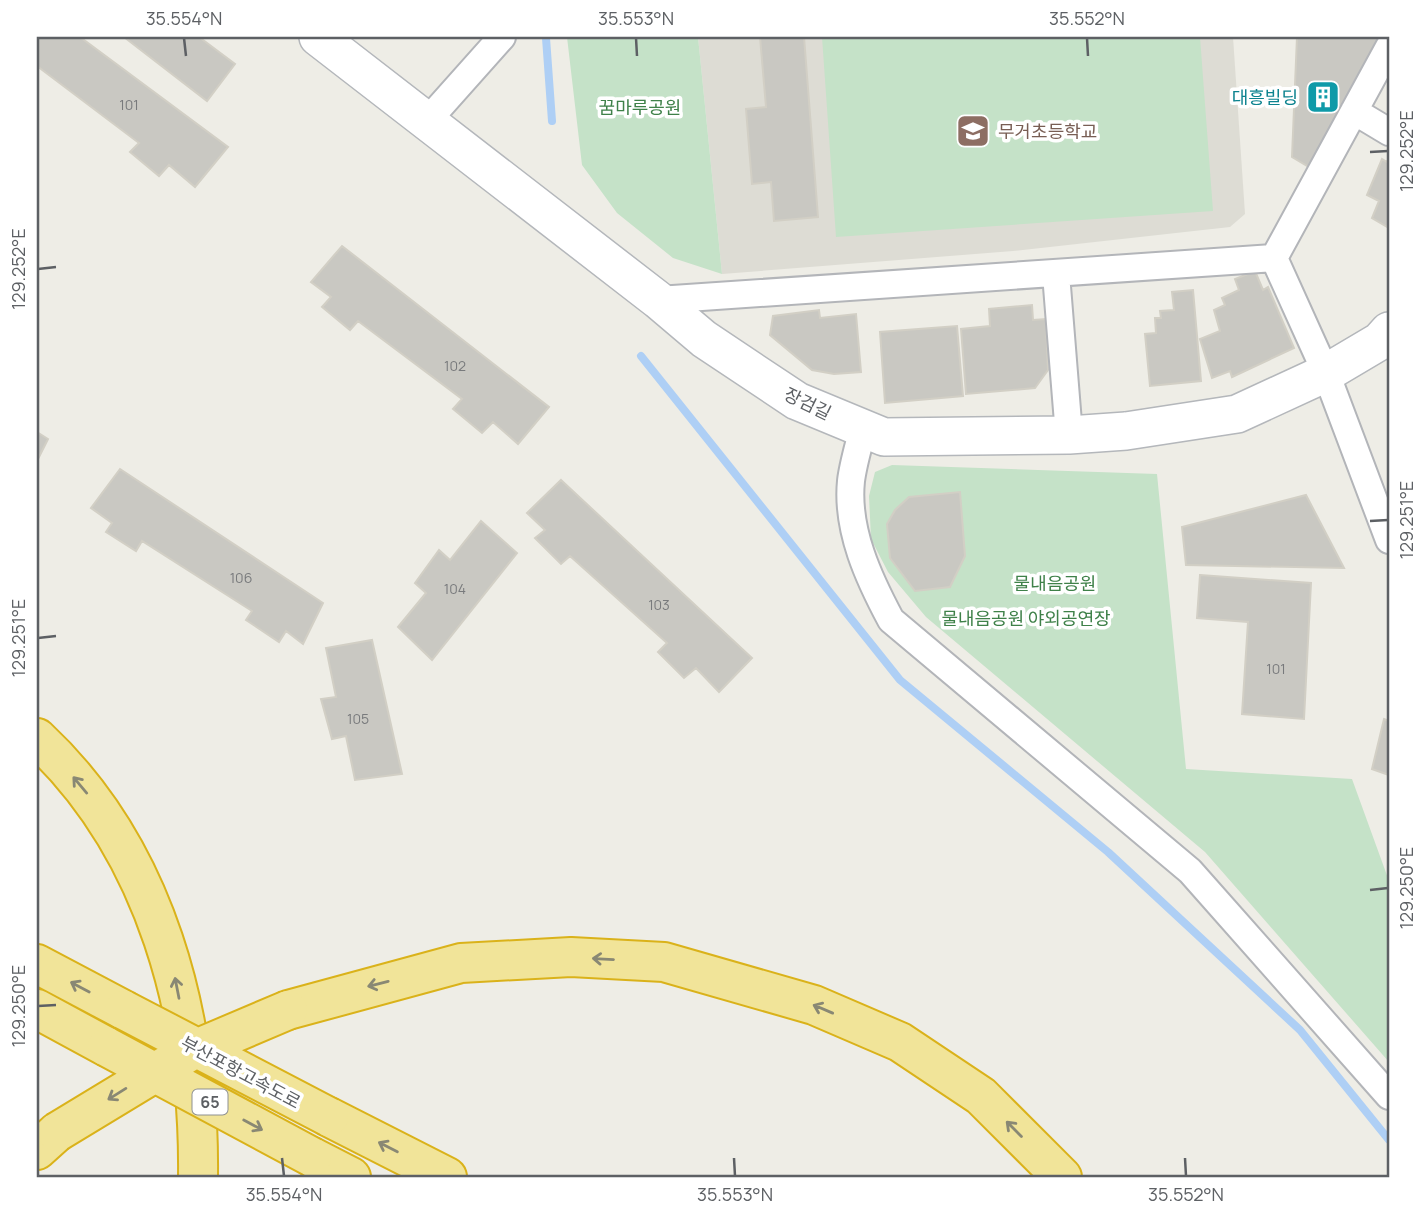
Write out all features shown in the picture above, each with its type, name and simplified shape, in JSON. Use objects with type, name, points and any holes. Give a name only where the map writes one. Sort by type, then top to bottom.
[{"type":"highway","points":[[37,738],[84,790],[117,837],[148,894],[173,967],[183,1023],[199,1121],[198,1177]]},
{"type":"highway","points":[[47,1141],[189,1052],[288,1010],[461,963],[571,957],[664,962],[814,1005],[900,1042],[981,1096],[1062,1177]]},
{"type":"highway","name":"부산포항고속도로","points":[[37,964],[447,1177]]},
{"type":"highway","name":"65","points":[[37,1009],[351,1177]]},
{"type":"main road","name":"장검길","points":[[318,37],[659,300],[704,339],[797,401],[884,437],[1069,435],[1126,431],[1237,414],[1326,373],[1380,341],[1389,331]]},
{"type":"street","points":[[428,120],[502,37]]},
{"type":"street","points":[[1275,258],[1389,47]]},
{"type":"street","points":[[1354,111],[1389,132]]},
{"type":"street","points":[[659,300],[1275,258]]},
{"type":"street","points":[[1275,258],[1326,373],[1389,540]]},
{"type":"street","points":[[1056,274],[1069,435]]},
{"type":"street","points":[[863,428],[851,481],[851,503],[865,572],[891,621],[1189,871],[1389,1096]]},
{"type":"shaded area","name":"무거초등학교","points":[[698,37],[1233,37],[1245,214],[1230,227],[1013,251],[722,274]]},
{"type":"green space","name":"꿈마루공원","points":[[567,37],[698,37],[722,274],[673,258],[617,213],[582,165]]},
{"type":"green space","name":"무거초등학교","points":[[822,37],[1200,37],[1213,211],[836,237]]},
{"type":"green space","name":"물내음공원","points":[[892,465],[1157,474],[1186,769],[1352,779],[1389,881],[1389,1062],[1205,852],[926,617],[888,572],[871,539],[869,496],[875,472]]},
{"type":"building","points":[[37,37],[80,37],[228,147],[195,187],[169,165],[159,176],[130,152],[139,143],[37,66]]},
{"type":"building","points":[[124,37],[199,37],[235,64],[207,101]]},
{"type":"building","points":[[760,37],[804,37],[818,217],[774,221],[771,182],[752,184],[746,109],[766,107]]},
{"type":"building","name":"대흥빌딩","points":[[1297,37],[1382,37],[1314,170],[1292,157]]},
{"type":"building","points":[[1389,158],[1389,228],[1372,218],[1379,201],[1367,195],[1382,159],[1387,162]]},
{"type":"building","points":[[342,246],[549,407],[518,444],[493,422],[482,433],[453,409],[462,399],[358,321],[350,330],[322,307],[331,297],[311,282]]},
{"type":"building","points":[[1255,271],[1263,290],[1268,287],[1294,348],[1232,377],[1230,371],[1212,378],[1200,339],[1220,331],[1214,310],[1225,305],[1222,298],[1239,290],[1235,279]]},
{"type":"building","points":[[1193,290],[1201,381],[1150,386],[1145,334],[1156,333],[1155,318],[1161,318],[1160,311],[1174,310],[1172,292]]},
{"type":"building","points":[[1032,305],[1033,320],[1046,319],[1048,370],[1035,388],[966,394],[961,329],[990,326],[989,309]]},
{"type":"building","points":[[819,310],[820,318],[856,314],[861,372],[834,374],[812,370],[770,335],[773,316]]},
{"type":"building","points":[[957,326],[963,396],[885,403],[880,332]]},
{"type":"building","points":[[37,432],[48,439],[37,461]]},
{"type":"building","points":[[120,469],[323,603],[303,644],[286,631],[279,642],[246,620],[252,611],[142,541],[136,551],[106,532],[112,523],[91,508]]},
{"type":"building","points":[[561,480],[752,658],[719,692],[696,668],[684,678],[658,652],[667,643],[570,556],[561,564],[535,538],[545,530],[527,513]]},
{"type":"building","points":[[960,492],[965,556],[950,587],[915,591],[890,558],[887,524],[895,510],[909,497]]},
{"type":"building","points":[[1306,495],[1344,568],[1186,565],[1182,527]]},
{"type":"building","points":[[481,521],[517,553],[432,660],[398,627],[426,593],[415,583],[439,550],[450,560]]},
{"type":"building","points":[[1200,575],[1311,583],[1304,719],[1242,714],[1248,622],[1197,618]]},
{"type":"building","points":[[372,640],[402,774],[355,780],[346,736],[332,739],[321,699],[336,697],[326,648]]},
{"type":"building","points":[[1384,719],[1389,721],[1389,775],[1372,769]]},
{"type":"waterway","points":[[546,38],[552,121]]},
{"type":"waterway","points":[[641,356],[900,680],[1108,852],[1300,1030],[1389,1140]]},
{"type":"place","name":"대흥빌딩","points":[[1323,97]]},
{"type":"place","name":"무거초등학교","points":[[973,131]]},
{"type":"park label","name":"물내음공원 야외공연장","points":[[1026,618]]}]
